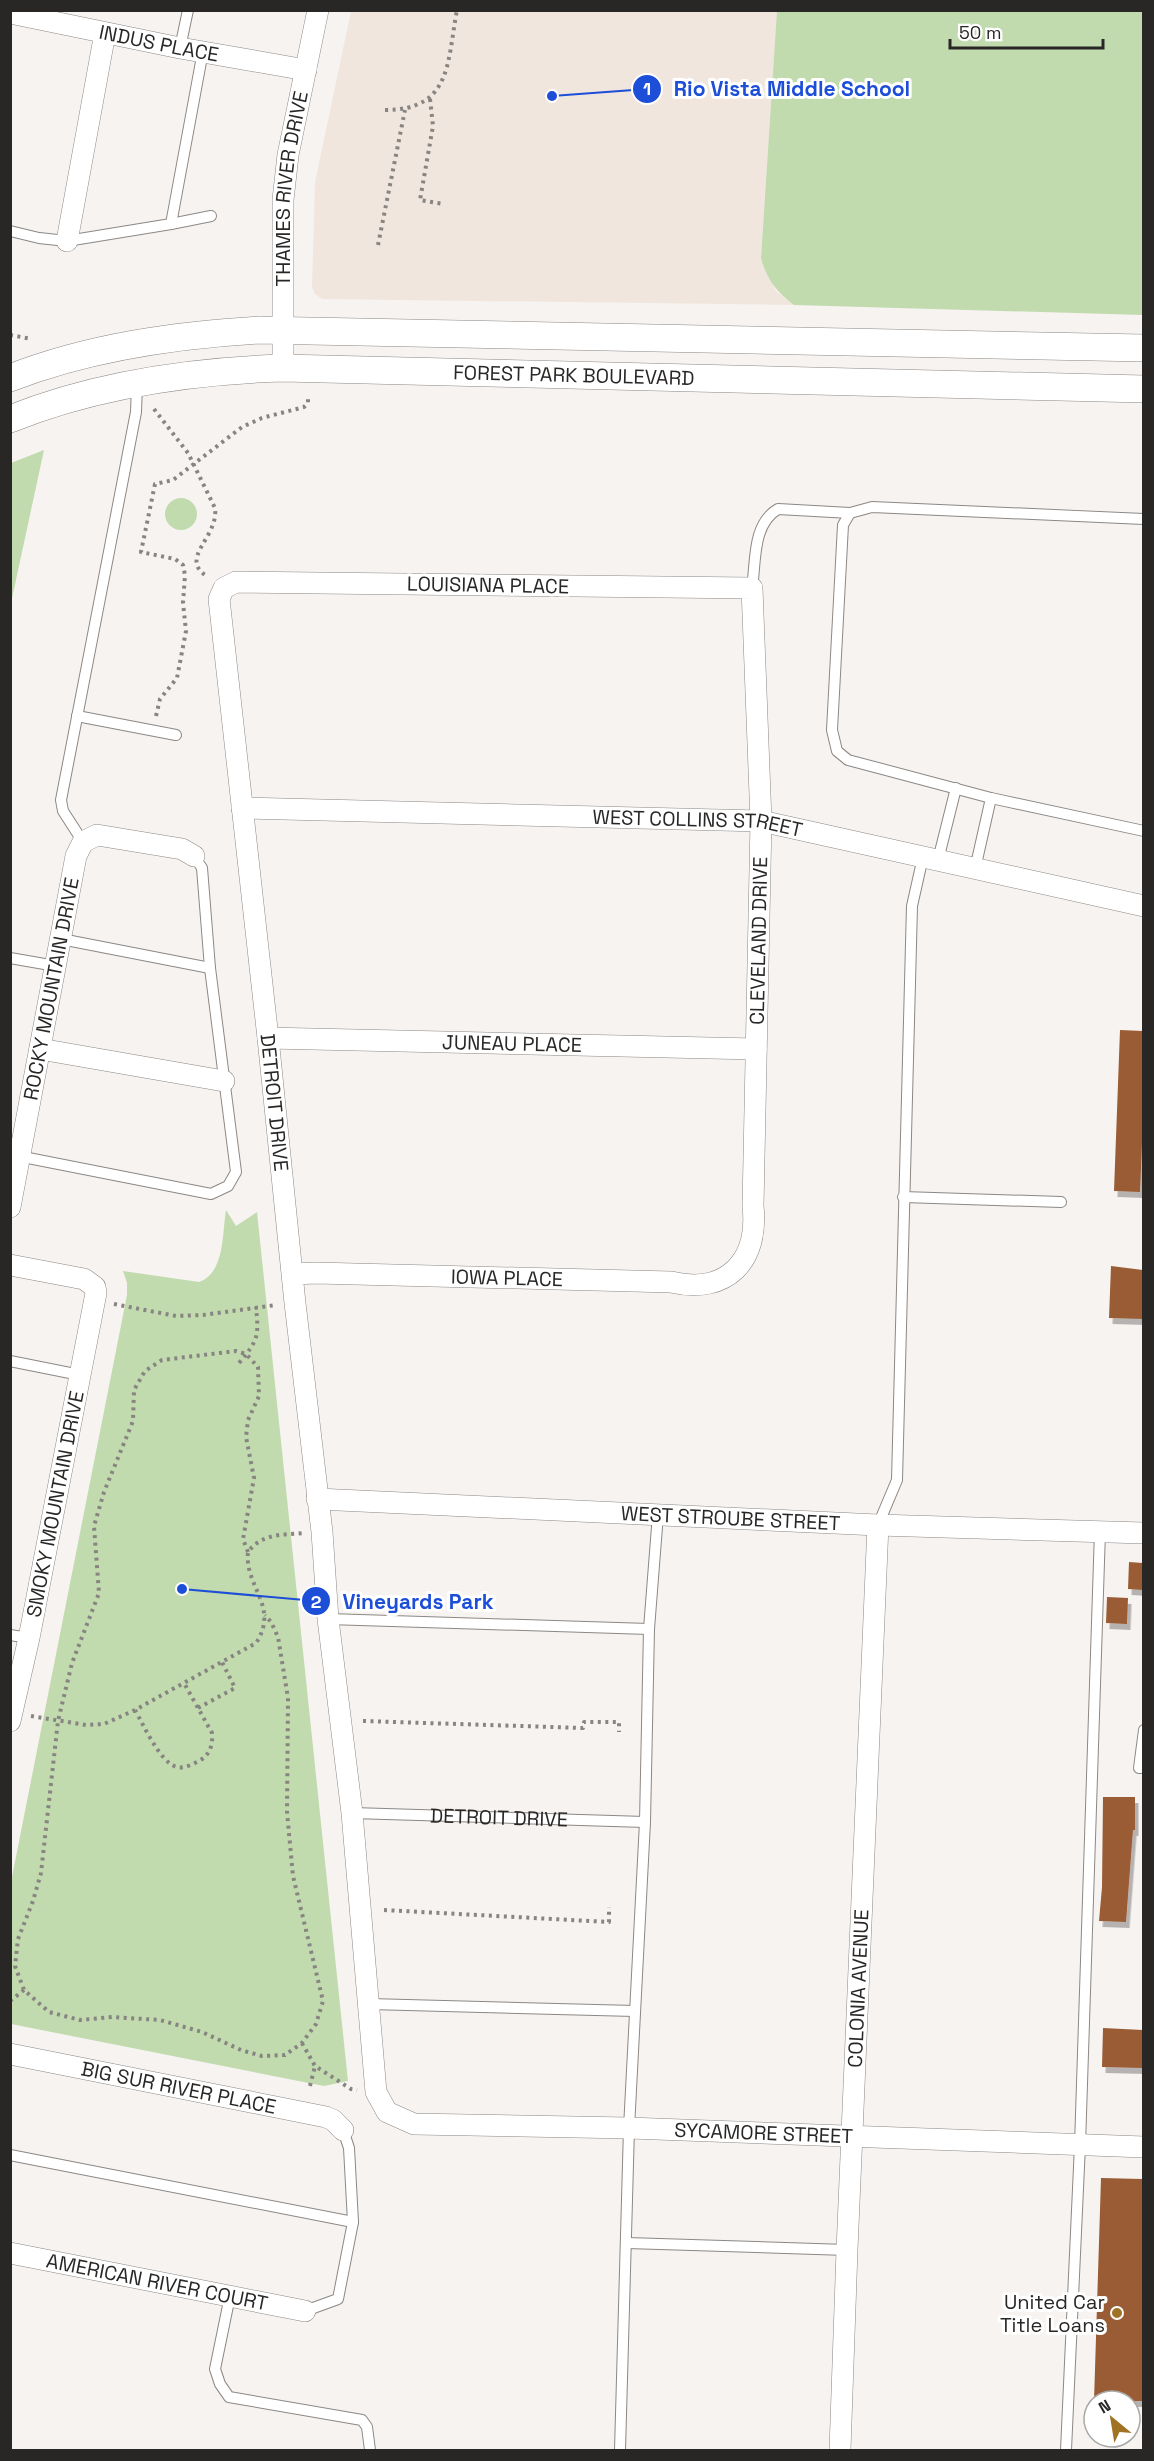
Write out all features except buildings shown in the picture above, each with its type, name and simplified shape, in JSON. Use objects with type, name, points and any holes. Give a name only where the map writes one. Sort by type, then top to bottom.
[{"type":"street","name":"THAMES RIVER DRIVE","points":[[284,368],[284,200],[288,155],[318,10]]},
{"type":"street","name":"INDUS PLACE","points":[[10,13],[180,48],[306,70]]},
{"type":"street","points":[[67,241],[105,33]]},
{"type":"street","name":"FOREST PARK BOULEVARD","points":[[10,378],[68,359],[168,338],[283,330],[1143,348]]},
{"type":"street","name":"FOREST PARK BOULEVARD","points":[[10,419],[87,394],[137,382],[218,372],[284,368],[1143,389]]},
{"type":"street","name":"LOUISIANA PLACE","points":[[224,588],[236,582],[753,588]]},
{"type":"street","name":"DETROIT DRIVE","points":[[224,588],[219,599],[295,1304],[322,1532],[328,1619],[352,1813],[376,2092],[387,2112]]},
{"type":"street","name":"CLEVELAND DRIVE","points":[[721,1279],[730,1275],[743,1262],[752,1245],[756,1227],[753,1206],[761,821],[753,588]]},
{"type":"street","name":"WEST COLLINS STREET","points":[[242,808],[761,821],[1143,906]]},
{"type":"street","points":[[83,842],[97,836],[182,849],[194,856]]},
{"type":"street","name":"ROCKY MOUNTAIN DRIVE","points":[[10,1207],[16,1156],[40,1048],[75,856],[83,842]]},
{"type":"street","name":"JUNEAU PLACE","points":[[268,1038],[756,1049]]},
{"type":"street","points":[[40,1048],[224,1081]]},
{"type":"street","points":[[10,1265],[84,1279],[95,1294]]},
{"type":"street","name":"IOWA PLACE","points":[[293,1274],[671,1282],[695,1285],[721,1279]]},
{"type":"street","name":"SMOKY MOUNTAIN DRIVE","points":[[12,1717],[20,1637],[80,1375],[95,1294]]},
{"type":"street","name":"WEST STROUBE STREET","points":[[317,1499],[878,1525],[1143,1533]]},
{"type":"street","name":"COLONIA AVENUE","points":[[840,2451],[878,1525]]},
{"type":"street","name":"BIG SUR RIVER PLACE","points":[[10,2054],[326,2117],[333,2120],[343,2130]]},
{"type":"street","name":"SYCAMORE STREET","points":[[387,2112],[414,2124],[629,2128],[1143,2147]]},
{"type":"street","name":"AMERICAN RIVER COURT","points":[[10,2253],[305,2311]]},
{"type":"lane","points":[[180,48],[188,10]]},
{"type":"lane","points":[[171,224],[203,51]]},
{"type":"lane","points":[[10,231],[39,238],[67,241],[211,216]]},
{"type":"lane","points":[[83,842],[63,811],[61,800],[136,412],[137,382]]},
{"type":"lane","points":[[753,588],[759,532],[768,514],[777,509],[850,513],[872,507],[1143,519]]},
{"type":"lane","points":[[850,513],[843,525],[833,740],[837,751],[848,760],[991,798],[1143,831]]},
{"type":"lane","points":[[77,716],[176,735]]},
{"type":"lane","points":[[878,1525],[897,1480],[912,906],[956,788]]},
{"type":"lane","points":[[975,869],[991,798]]},
{"type":"lane","points":[[16,1156],[211,1194],[228,1186],[236,1172],[210,968],[202,868],[194,856]]},
{"type":"lane","points":[[61,939],[210,968]]},
{"type":"lane","points":[[10,958],[56,966]]},
{"type":"lane","points":[[903,1197],[1061,1202]]},
{"type":"lane","points":[[10,1361],[80,1375]]},
{"type":"lane","points":[[620,2451],[629,2128],[645,1822],[649,1629],[658,1515]]},
{"type":"lane","points":[[1066,2451],[1080,2145],[1100,1531]]},
{"type":"lane","points":[[328,1619],[649,1629]]},
{"type":"lane","points":[[1143,1730],[1139,1768],[1143,1768]]},
{"type":"lane","name":"DETROIT DRIVE","points":[[352,1813],[645,1822]]},
{"type":"lane","points":[[369,2004],[635,2011]]},
{"type":"lane","points":[[305,2311],[338,2299],[353,2222],[349,2148],[343,2130]]},
{"type":"lane","points":[[10,2155],[353,2222]]},
{"type":"lane","points":[[627,2243],[847,2250]]},
{"type":"lane","points":[[230,2296],[215,2369],[220,2384],[229,2397],[362,2420],[368,2427],[370,2451]]},
{"type":"path","points":[[385,110],[405,110],[419,106],[430,99],[443,80],[457,10]]},
{"type":"path","points":[[430,99],[434,126],[420,200],[444,204]]},
{"type":"path","points":[[378,244],[405,110]]},
{"type":"path","points":[[10,335],[32,339]]},
{"type":"path","points":[[146,717],[156,718],[160,699],[177,678],[186,631],[183,565],[175,559],[141,552],[155,483],[173,480],[242,427],[262,418],[304,407],[308,399]]},
{"type":"path","points":[[154,408],[180,440],[209,493],[216,517],[208,539],[198,549],[196,560],[202,574],[224,588]]},
{"type":"path","points":[[95,1294],[177,1316],[295,1304]]},
{"type":"path","points":[[239,1363],[256,1343],[258,1327],[256,1307]]},
{"type":"path","points":[[12,1717],[58,1721],[86,1725],[104,1724],[135,1710],[256,1643],[265,1624],[265,1615],[249,1568],[248,1552],[243,1539],[254,1478],[246,1437],[248,1420],[259,1396],[258,1367],[246,1354],[236,1351],[162,1360],[145,1371],[134,1390],[133,1421],[104,1492],[94,1526],[99,1593],[72,1663],[58,1721],[41,1873],[18,1939],[15,1966],[24,1990],[49,2012],[80,2020],[112,2017],[160,2020],[202,2032],[241,2050],[262,2056],[285,2055],[302,2043],[316,2024],[323,2001],[293,1876],[287,1812],[288,1698],[278,1637],[265,1615]]},
{"type":"path","points":[[248,1552],[253,1545],[269,1536],[322,1532]]},
{"type":"path","points":[[198,1708],[235,1688],[222,1662]]},
{"type":"path","points":[[135,1710],[162,1757],[178,1768],[202,1760],[209,1753],[212,1733],[184,1683]]},
{"type":"path","points":[[363,1721],[583,1728],[584,1722],[619,1722],[619,1732]]},
{"type":"path","points":[[384,1910],[609,1922],[609,1907]]},
{"type":"path","points":[[10,2001],[24,1990]]},
{"type":"path","points":[[302,2043],[315,2066],[351,2089],[376,2092]]},
{"type":"path","points":[[310,2086],[315,2066]]},
{"type":"shaded area","points":[[351,11],[777,11],[761,257],[776,291],[794,305],[322,299],[315,294],[312,288],[315,182]]},
{"type":"green space","points":[[777,10],[1143,11],[1143,315],[794,305],[788,300],[769,279],[761,258]]},
{"type":"green space","points":[[44,450],[11,603],[11,463]]},
{"type":"green space","points":[[181,498],[192,503],[197,514],[192,525],[181,530],[170,525],[165,514],[170,503]]},
{"type":"green space","points":[[226,1210],[236,1226],[257,1212],[348,2081],[324,2086],[11,2024],[11,1882],[127,1295],[127,1283],[123,1271],[199,1282],[214,1270],[218,1262]]},
{"type":"place","name":"Rio Vista Middle School","points":[[552,96]]},
{"type":"place","name":"Vineyards Park","points":[[182,1589]]},
{"type":"place","name":"United Car Title Loans","points":[[1117,2313]]}]
